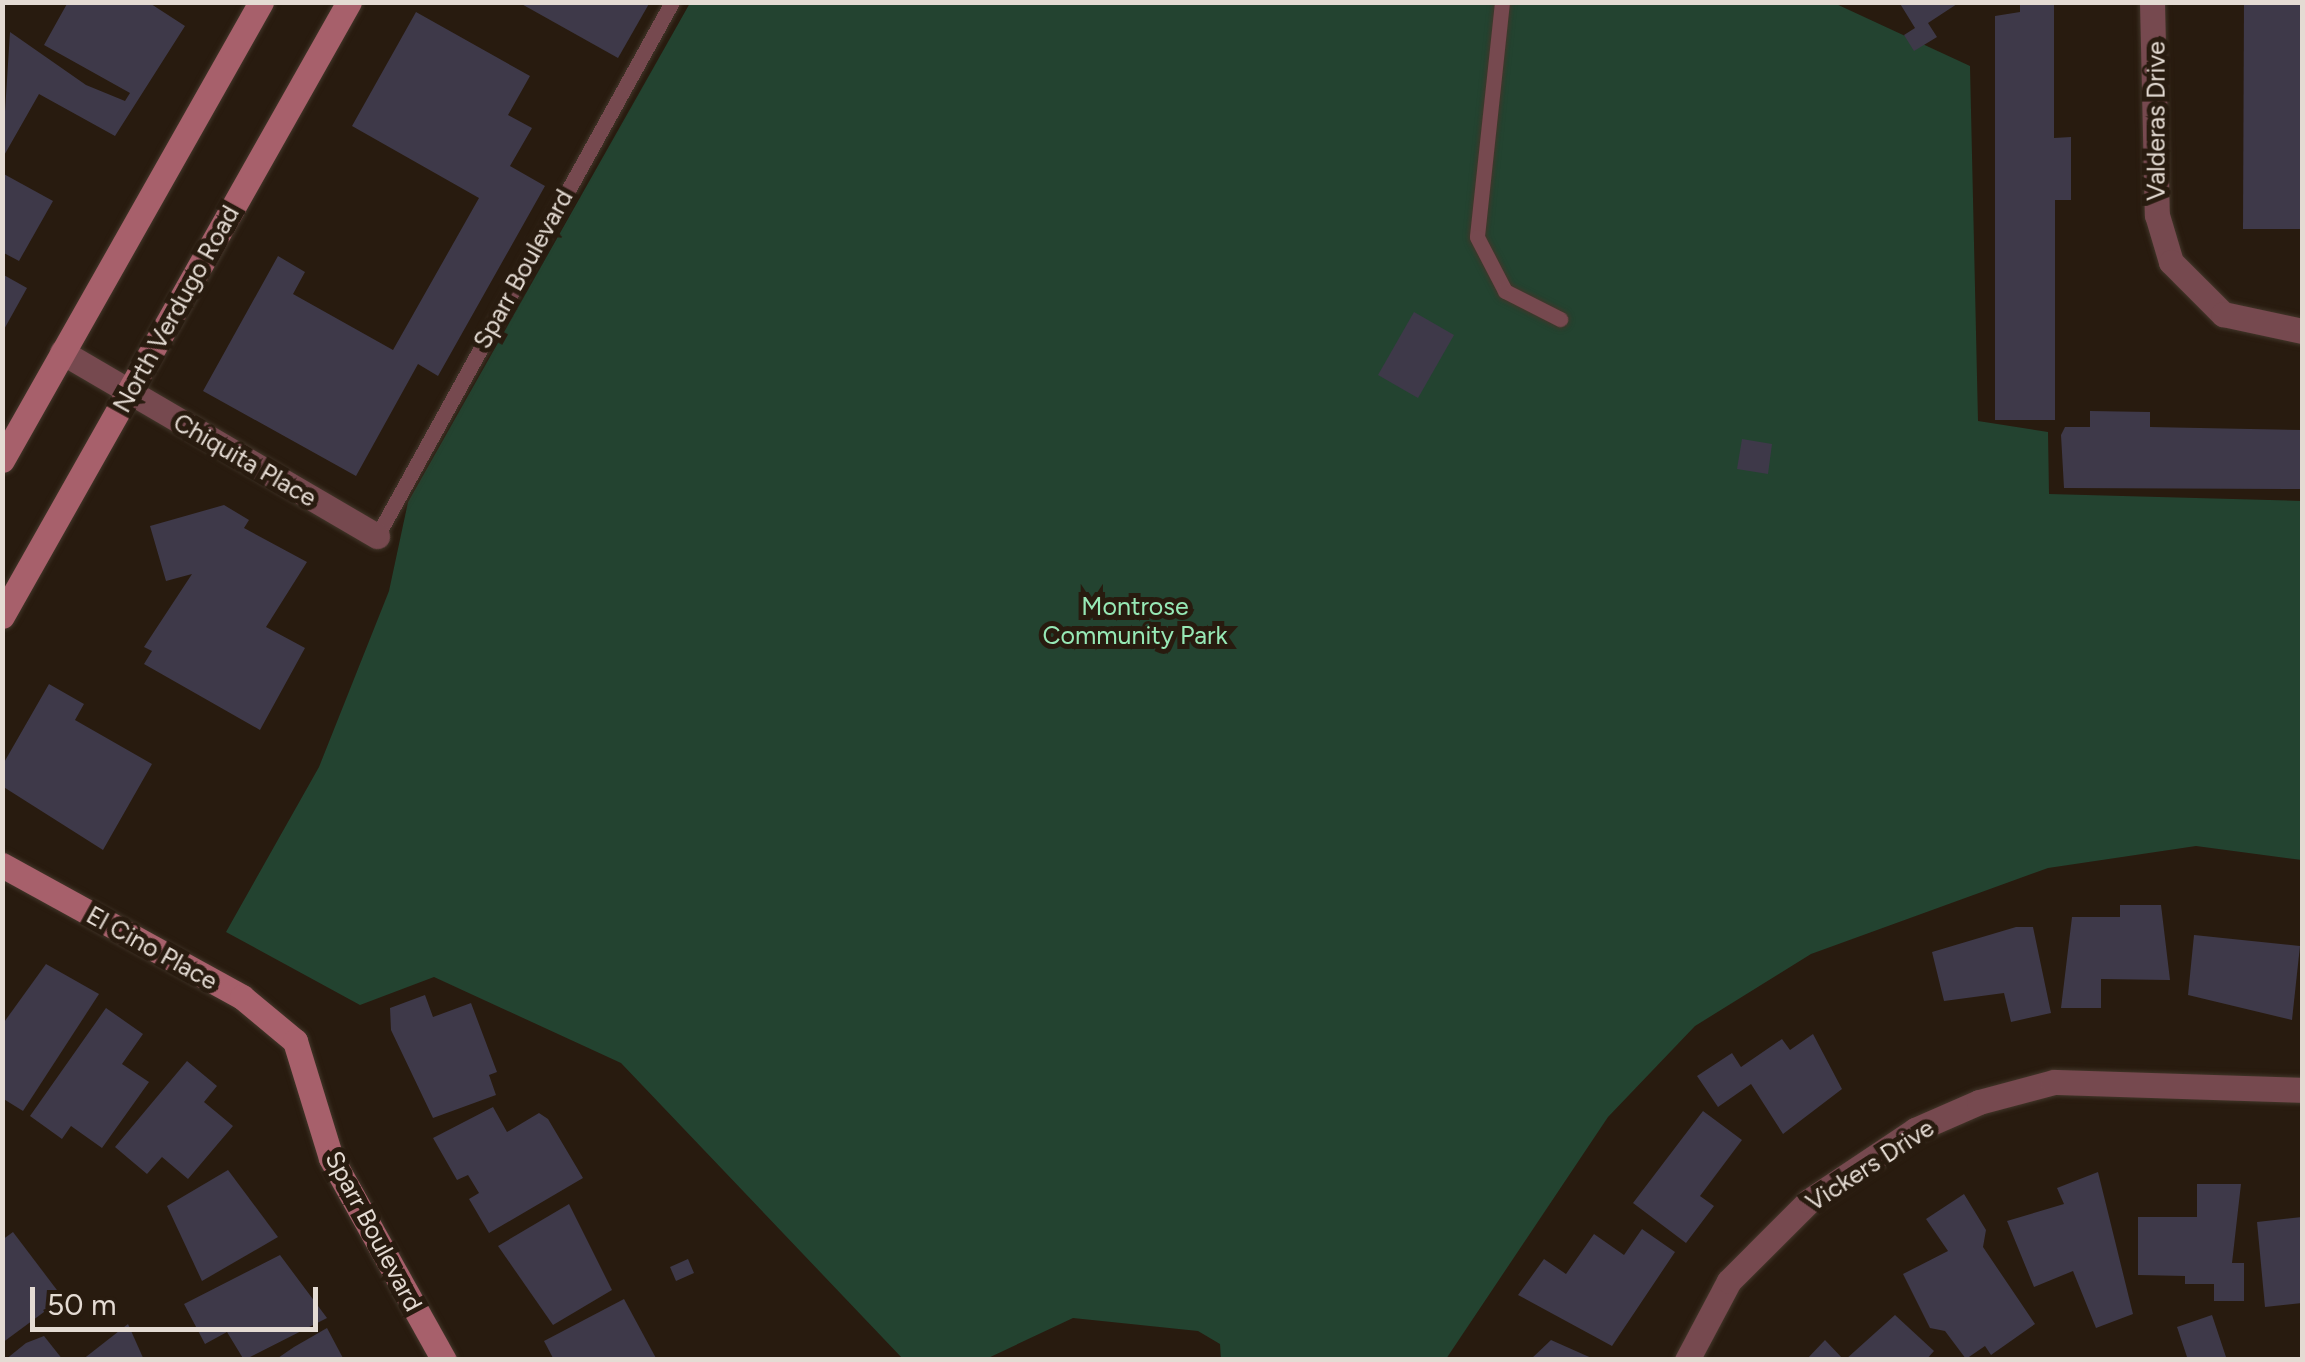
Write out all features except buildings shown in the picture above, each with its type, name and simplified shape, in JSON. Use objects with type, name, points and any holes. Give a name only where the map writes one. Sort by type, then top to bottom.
[{"type":"main road","points":[[2,460],[260,2]]},
{"type":"main road","name":"North Verdugo Road","points":[[2,616],[349,2]]},
{"type":"main road","name":"El Cino Place","points":[[2,865],[242,997],[295,1041]]},
{"type":"main road","name":"Sparr Boulevard","points":[[295,1041],[331,1158],[444,1360]]},
{"type":"street","name":"Valderas Drive","points":[[2152,2],[2157,215],[2172,262],[2223,314],[2302,331]]},
{"type":"street","name":"Chiquita Place","points":[[62,352],[377,536]]},
{"type":"street","name":"Vickers Drive","points":[[1687,1360],[1730,1282],[1809,1202],[1915,1130],[1979,1102],[2054,1082],[2302,1090]]},
{"type":"lane","name":"Sparr Boulevard","points":[[377,536],[672,2]]},
{"type":"lane","points":[[1502,2],[1476,237],[1505,291],[1560,319]]},
{"type":"green space","name":"Montrose Community Park","points":[[690,3],[1834,3],[1970,66],[1978,421],[2048,432],[2049,494],[2302,501],[2302,860],[2196,846],[2048,868],[1811,954],[1695,1026],[1608,1117],[1446,1359],[1221,1359],[1220,1344],[1198,1331],[1073,1318],[986,1359],[903,1359],[621,1063],[434,977],[360,1005],[226,932],[319,767],[389,591],[408,502]]}]
